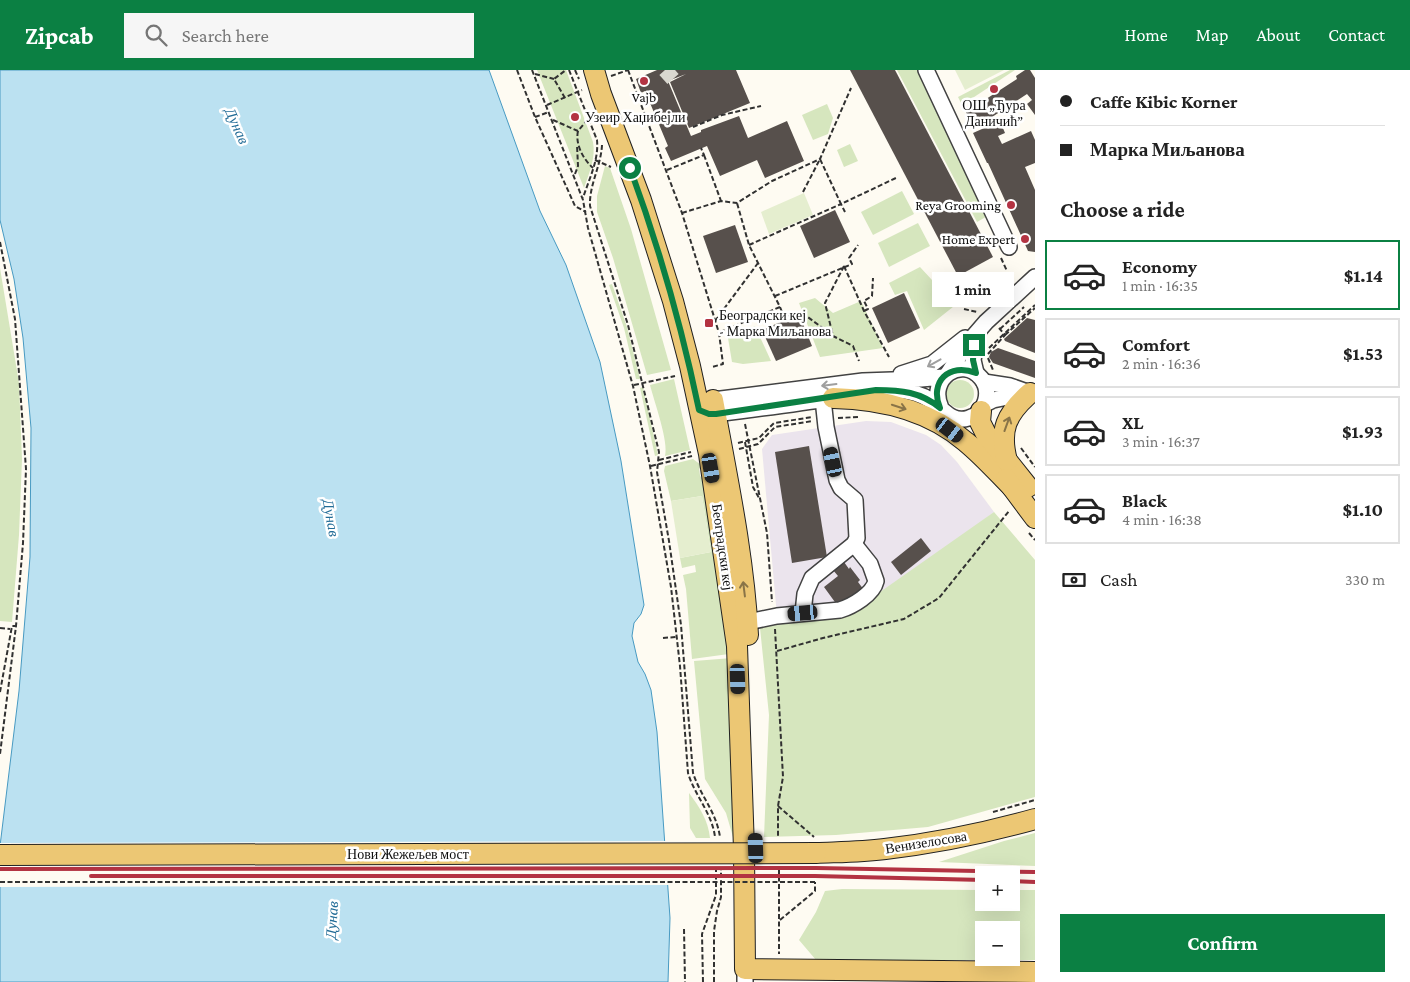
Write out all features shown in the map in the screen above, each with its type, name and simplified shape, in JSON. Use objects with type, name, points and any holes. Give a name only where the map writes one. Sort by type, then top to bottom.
[{"type":"main road","name":"Београдски кеј","points":[[587,76],[599,88],[624,153],[653,235],[690,366],[710,408],[727,471],[748,622],[753,724],[752,976]]},
{"type":"main road","points":[[1030,393],[1014,409],[1006,427],[1002,443],[1012,455],[1035,497]]},
{"type":"main road","points":[[826,408],[857,399],[890,404],[905,409],[942,425],[967,442],[1013,488]]},
{"type":"main road","name":"Београдски кеј","points":[[710,408],[716,494],[737,646],[744,849],[752,976]]},
{"type":"main road","points":[[983,408],[981,426],[1012,455]]},
{"type":"main road","points":[[948,413],[970,431],[1013,488],[1032,525]]},
{"type":"main road","name":"Венизелосова","points":[[816,846],[882,850],[992,831],[1035,819]]},
{"type":"main road","name":"Нови Жежељев мост","points":[[0,855],[816,846]]},
{"type":"main road","points":[[752,976],[1015,977],[1035,972]]},
{"type":"street","points":[[926,70],[1009,247]]},
{"type":"street","points":[[710,408],[878,380],[932,364],[942,358],[1035,277]]},
{"type":"street","points":[[983,408],[987,397],[987,375],[973,360],[984,320]]},
{"type":"street","points":[[948,413],[936,392],[938,384],[984,320]]},
{"type":"street","points":[[878,380],[921,380],[946,375],[958,369],[967,369],[987,375],[1030,393]]},
{"type":"street","points":[[710,408],[826,408],[867,392],[896,390],[923,396],[948,413],[969,418],[1000,398],[1030,393]]},
{"type":"street","points":[[803,613],[805,594],[812,578],[854,544],[858,536],[855,500],[842,488],[837,480],[826,408]]},
{"type":"street","points":[[748,622],[848,608],[874,587],[876,577],[866,557],[854,544]]},
{"type":"path","points":[[517,70],[535,117],[575,206],[586,212]]},
{"type":"path","points":[[532,70],[583,200],[588,228],[633,386],[664,541],[677,637],[688,773],[693,787],[713,825],[715,839]]},
{"type":"path","points":[[554,79],[566,70]]},
{"type":"path","points":[[569,70],[597,140],[595,160],[583,200]]},
{"type":"path","points":[[575,70],[587,76]]},
{"type":"path","points":[[628,70],[682,213],[719,333],[724,364],[712,367]]},
{"type":"path","points":[[533,74],[554,79],[565,98]]},
{"type":"path","points":[[803,192],[820,159],[851,88]]},
{"type":"path","points":[[692,127],[722,115],[761,106]]},
{"type":"path","points":[[535,117],[549,112]]},
{"type":"path","points":[[552,119],[578,130]]},
{"type":"path","points":[[574,176],[578,166],[578,130],[588,119]]},
{"type":"path","points":[[602,140],[600,162],[590,192],[591,213],[628,326],[659,452],[656,472],[669,541],[681,625],[693,773],[697,786],[713,813],[720,839]]},
{"type":"path","points":[[577,142],[584,158],[593,168]]},
{"type":"path","points":[[701,148],[721,201]]},
{"type":"path","points":[[667,170],[704,155]]},
{"type":"path","points":[[682,213],[721,201],[736,203],[772,181],[820,159]]},
{"type":"path","points":[[820,159],[845,212]]},
{"type":"path","points":[[595,160],[615,169]]},
{"type":"path","points":[[749,246],[898,177]]},
{"type":"path","points":[[736,203],[749,246],[784,317],[801,312],[833,336],[853,346],[859,361]]},
{"type":"path","points":[[0,242],[15,319],[26,469],[23,543],[16,626],[0,754]]},
{"type":"path","points":[[775,296],[852,264],[849,258],[858,245]]},
{"type":"path","points":[[715,321],[758,263]]},
{"type":"path","points":[[844,266],[864,311],[889,357]]},
{"type":"path","points":[[833,336],[825,303],[844,266]]},
{"type":"path","points":[[864,311],[868,310],[864,301],[872,296],[873,278]]},
{"type":"path","points":[[952,282],[970,303]]},
{"type":"path","points":[[980,294],[984,320]]},
{"type":"path","points":[[1000,330],[1028,304]]},
{"type":"path","points":[[987,375],[987,356],[1005,335],[1035,306]]},
{"type":"path","points":[[719,333],[780,307]]},
{"type":"path","points":[[964,309],[1000,330],[1005,335]]},
{"type":"path","points":[[982,357],[986,350],[1005,335]]},
{"type":"path","points":[[633,386],[676,376]]},
{"type":"path","points":[[738,449],[750,447],[762,441],[775,427],[826,408],[847,414]]},
{"type":"path","points":[[738,444],[759,438],[774,423],[826,408],[866,416]]},
{"type":"path","points":[[744,417],[767,534],[777,651],[783,777],[778,806],[778,844]]},
{"type":"path","points":[[745,442],[753,488],[760,500]]},
{"type":"path","points":[[1021,447],[1035,467]]},
{"type":"path","points":[[650,466],[693,456],[692,452],[658,460]]},
{"type":"path","points":[[1012,455],[1035,472]]},
{"type":"path","points":[[777,651],[904,619],[939,598],[1011,509]]},
{"type":"path","points":[[1032,525],[1035,540]]},
{"type":"path","points":[[0,628],[16,626]]},
{"type":"path","points":[[0,692],[11,627]]},
{"type":"path","points":[[663,638],[677,637]]},
{"type":"path","points":[[778,806],[816,846]]},
{"type":"path","points":[[778,863],[779,959]]},
{"type":"path","points":[[702,982],[702,934],[716,895],[716,867]]},
{"type":"path","points":[[714,982],[714,930],[721,897],[721,868]]},
{"type":"path","points":[[0,882],[815,882],[814,891],[779,921]]},
{"type":"path","points":[[684,929],[685,982]]},
{"type":"shaded area","points":[[866,421],[891,422],[926,435],[941,445],[957,462],[994,512],[868,609],[778,627],[762,449],[772,435]]},
{"type":"green space","points":[[537,70],[566,70],[594,148],[590,171],[584,188]]},
{"type":"green space","points":[[897,70],[922,70],[991,214],[977,222]]},
{"type":"green space","points":[[955,70],[1004,70],[965,90]]},
{"type":"green space","points":[[1010,70],[1015,70],[962,105],[958,97]]},
{"type":"green space","points":[[827,104],[833,118],[828,134],[813,140],[802,115]]},
{"type":"green space","points":[[850,144],[858,161],[844,167],[837,150]]},
{"type":"green space","points":[[605,166],[610,168],[631,229],[671,370],[647,375],[613,258],[597,212],[597,196]]},
{"type":"green space","points":[[902,191],[914,214],[873,235],[861,212]]},
{"type":"green space","points":[[804,193],[813,215],[769,234],[761,212]]},
{"type":"green space","points":[[918,223],[930,246],[889,267],[878,243]]},
{"type":"green space","points":[[920,267],[944,293],[964,283],[978,287],[924,330],[907,291],[895,295],[889,283]]},
{"type":"green space","points":[[0,268],[19,383],[22,459],[19,535],[12,622],[0,621]]},
{"type":"green space","points":[[612,284],[627,327],[640,379],[636,379],[624,328],[609,285]]},
{"type":"green space","points":[[815,298],[833,313],[861,301],[883,348],[820,357],[799,303]]},
{"type":"green space","points":[[755,326],[771,361],[743,364],[732,362],[728,338]]},
{"type":"green space","points":[[674,379],[690,450],[665,456],[665,441],[650,385]]},
{"type":"green space","points":[[960,380],[970,384],[974,394],[970,404],[960,408],[950,404],[946,394],[950,384]]},
{"type":"green space","points":[[643,387],[658,455],[655,456],[640,388]]},
{"type":"green space","points":[[693,459],[701,465],[699,469],[700,476],[707,484],[729,654],[692,659],[683,575],[696,572],[695,565],[682,568],[680,558],[711,552],[702,496],[671,501],[664,471],[665,466]]},
{"type":"green space","points":[[702,496],[711,552],[680,558],[671,501]]},
{"type":"green space","points":[[994,512],[1035,560],[1035,797],[928,827],[836,835],[764,837],[769,715],[760,628],[853,611]]},
{"type":"green space","points":[[732,658],[741,836],[733,837],[726,813],[705,779],[694,661]]},
{"type":"green space","points":[[689,793],[703,814],[710,838],[696,838],[690,828]]},
{"type":"green space","points":[[1035,833],[1035,866],[939,862],[1004,841]]},
{"type":"green space","points":[[842,889],[975,890],[975,911],[1020,911],[1020,890],[1035,890],[1035,960],[1020,960],[1020,921],[975,921],[975,960],[816,960],[799,940],[816,912],[825,891]]},
{"type":"water","name":"Дунав","points":[[0,70],[489,70],[540,211],[566,265],[600,362],[621,461],[644,605],[641,614],[634,623],[632,636],[638,662],[651,690],[657,732],[670,918],[668,982],[0,982],[0,846],[19,691],[30,557],[31,428],[23,338],[14,279],[0,220]]},
{"type":"pier","points":[[668,841],[671,885],[0,887],[0,843]]},
{"type":"building","points":[[657,70],[736,70],[750,103],[689,128],[670,82],[686,74],[668,81],[691,136],[701,132],[701,130],[739,116],[748,138],[787,121],[804,161],[765,178],[757,160],[720,176],[707,146],[671,161],[665,148],[668,146],[645,91],[641,93],[636,79]]},
{"type":"building","points":[[850,70],[895,70],[993,257],[958,276]]},
{"type":"building","points":[[1025,70],[1030,70],[1035,78],[1035,115],[1027,104],[1032,100],[1027,94],[992,117],[994,120],[974,129],[966,112],[1017,79],[1016,76]]},
{"type":"building","points":[[1000,121],[1005,133],[998,136],[1002,144],[1031,131],[1035,140],[1035,163],[1025,167],[1035,190],[1035,252],[1028,251],[973,133]]},
{"type":"building","points":[[835,210],[850,242],[814,258],[800,226]]},
{"type":"building","points":[[735,225],[748,262],[716,273],[703,236]]},
{"type":"building","points":[[904,293],[920,328],[888,343],[872,308]]},
{"type":"building","points":[[799,314],[812,346],[776,361],[762,330]]},
{"type":"building","points":[[1027,318],[1035,320],[1035,353],[1004,339]]},
{"type":"building","points":[[998,348],[1035,361],[1035,378],[993,363],[989,357],[991,352]]},
{"type":"building","points":[[809,446],[827,557],[792,563],[775,452]]},
{"type":"building","points":[[921,538],[931,551],[901,575],[891,562]]},
{"type":"building","points":[[844,562],[860,580],[858,582],[864,590],[840,609],[824,587],[838,576],[833,570]]},
{"type":"tunnel","points":[[665,70],[673,79]]},
{"type":"railway","points":[[0,869],[816,868],[1035,872]]},
{"type":"railway","points":[[91,876],[815,876],[975,880]]},
{"type":"railway","points":[[1020,881],[1035,882]]},
{"type":"place","name":"Vajb","points":[[644,81]]},
{"type":"place","name":"ОШ „Ђура Даничић”","points":[[994,89]]},
{"type":"place","name":"Узеир Хаџибејли","points":[[575,117]]},
{"type":"place","name":"Reya Grooming","points":[[1011,205]]},
{"type":"place","name":"Home Expert","points":[[1025,239]]},
{"type":"place","name":"Београдски кеј - Марка Миљанова","points":[[709,323]]},
{"type":"route","points":[[630,168],[642,200],[673,301],[699,410],[709,414],[716,414],[833,398],[876,390],[910,392],[923,396],[940,408],[936,392],[938,384],[943,377],[949,372],[958,369],[967,369],[976,373],[973,360],[974,345]]}]
